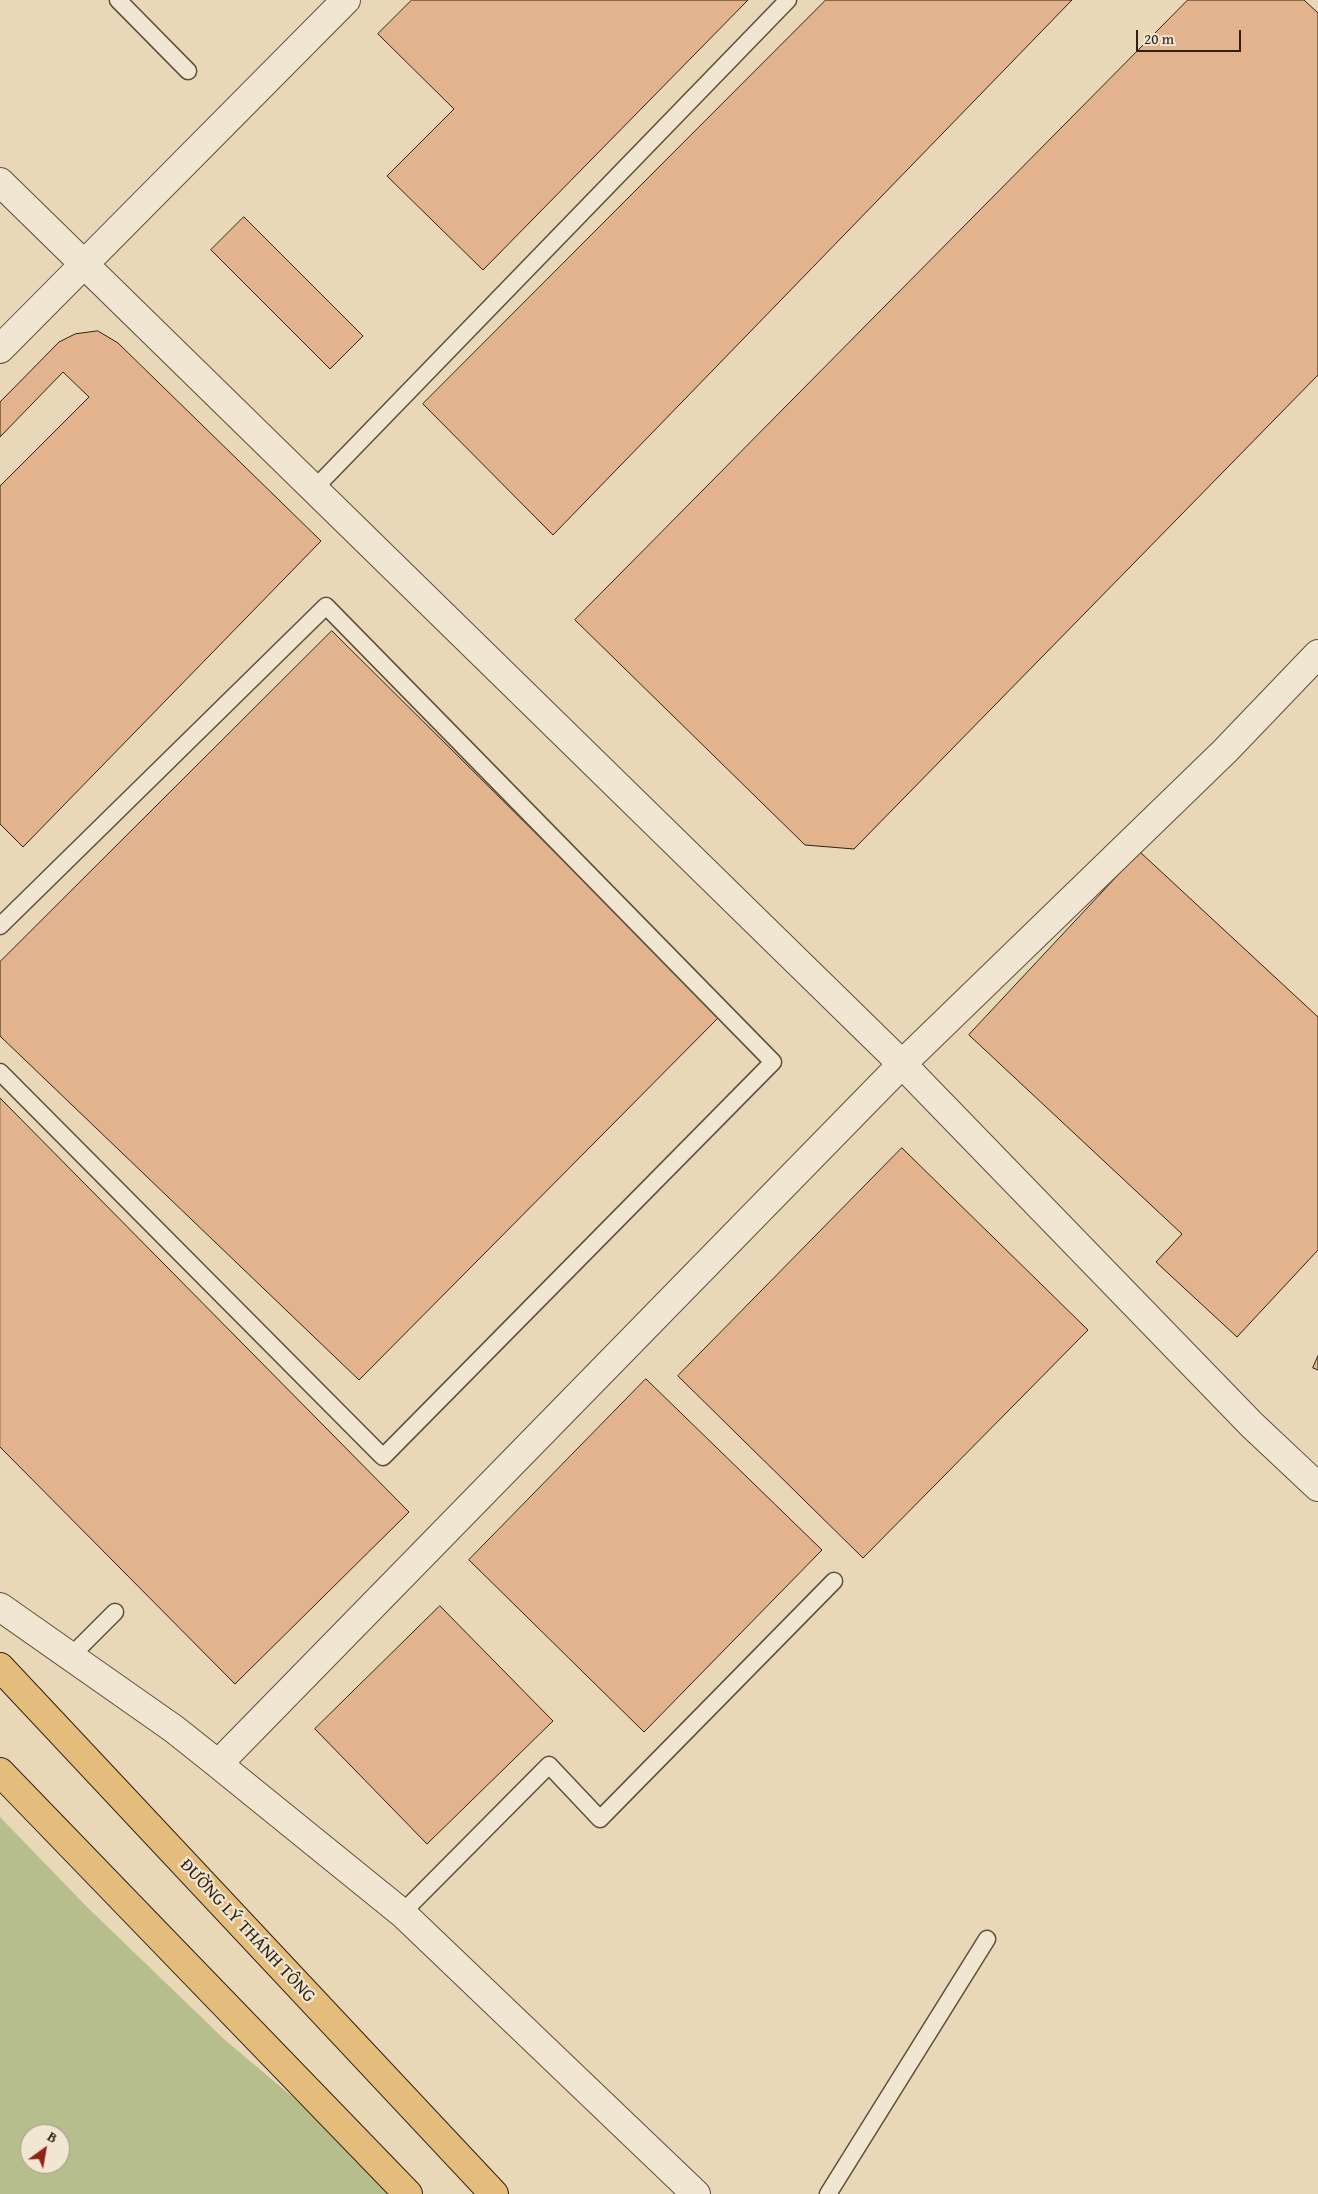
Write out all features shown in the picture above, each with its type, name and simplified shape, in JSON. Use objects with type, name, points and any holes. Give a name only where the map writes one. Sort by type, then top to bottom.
[{"type":"main road","name":"ĐƯỜNG LÝ THÁNH TÔNG","points":[[0,1667],[494,2194]]},
{"type":"main road","points":[[0,1772],[408,2194]]},
{"type":"street","points":[[0,349],[346,0]]},
{"type":"street","points":[[0,182],[902,1064],[1252,1426],[1318,1487]]},
{"type":"street","points":[[218,1764],[902,1064],[1225,751],[1318,654]]},
{"type":"street","points":[[0,1607],[174,1729],[402,1913],[696,2194]]},
{"type":"lane","points":[[118,0],[188,71]]},
{"type":"lane","points":[[314,490],[788,0]]},
{"type":"lane","points":[[0,926],[326,606],[773,1062],[383,1456],[0,1072]]},
{"type":"lane","points":[[402,1913],[549,1765],[600,1820],[834,1581]]},
{"type":"lane","points":[[71,1656],[115,1612]]},
{"type":"lane","points":[[828,2194],[987,1939]]},
{"type":"green space","points":[[0,1817],[87,1907],[225,2040],[307,2109],[397,2194],[0,2194]]},
{"type":"building","points":[[412,0],[748,0],[483,270],[387,176],[454,109],[378,34]]},
{"type":"building","points":[[826,0],[1072,0],[553,535],[423,404]]},
{"type":"building","points":[[1188,0],[1304,0],[1318,13],[1318,375],[854,849],[805,845],[575,620]]},
{"type":"building","points":[[244,217],[363,336],[330,369],[211,250]]},
{"type":"building","points":[[98,331],[118,343],[321,541],[23,847],[0,824],[0,486],[89,397],[63,372],[0,437],[0,402],[59,342],[75,334]]},
{"type":"building","points":[[332,631],[720,1016],[359,1380],[0,1036],[0,962]]},
{"type":"building","points":[[1140,852],[1318,1017],[1318,1250],[1237,1337],[1156,1262],[1182,1234],[969,1035]]},
{"type":"building","points":[[0,1098],[409,1512],[235,1684],[0,1447]]},
{"type":"building","points":[[902,1148],[1088,1330],[863,1558],[678,1376]]},
{"type":"building","points":[[1318,1356],[1318,1370],[1313,1368]]},
{"type":"building","points":[[646,1379],[822,1550],[644,1732],[469,1560]]},
{"type":"building","points":[[440,1606],[553,1721],[427,1844],[315,1729]]}]
